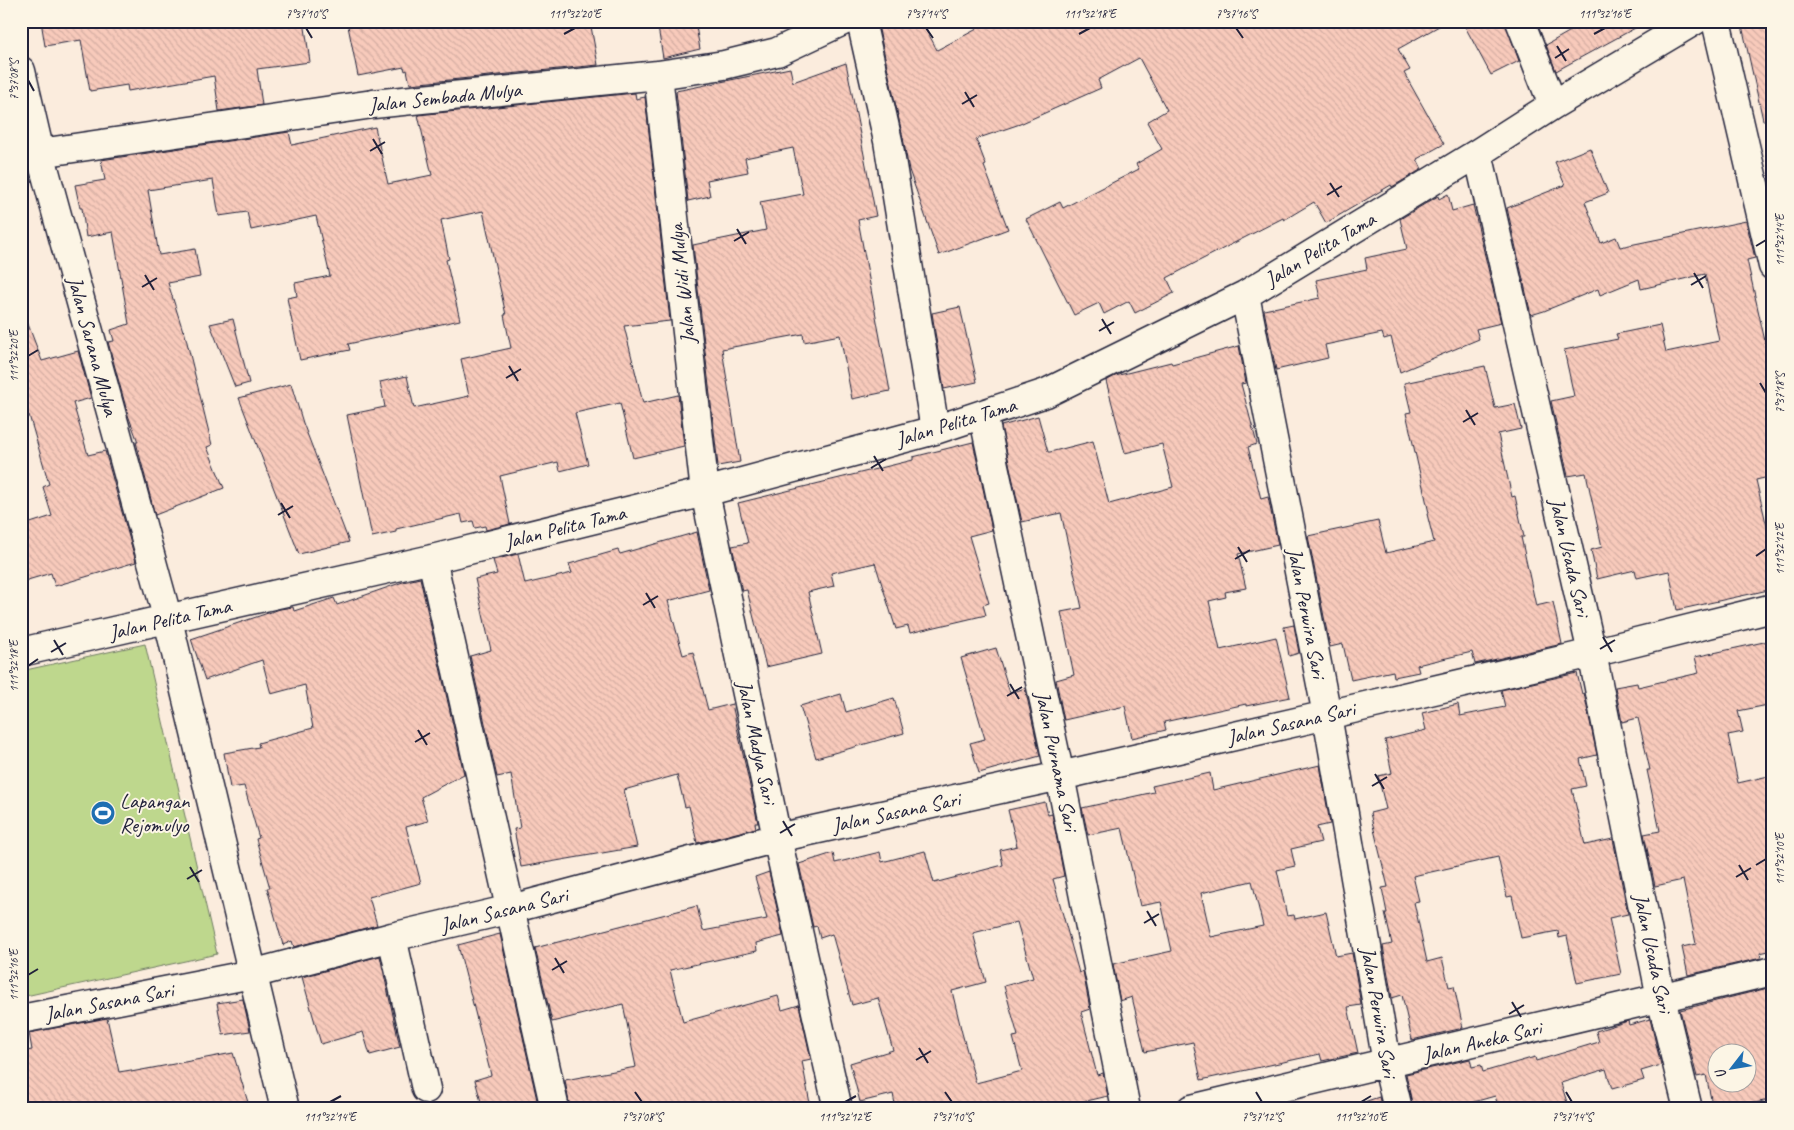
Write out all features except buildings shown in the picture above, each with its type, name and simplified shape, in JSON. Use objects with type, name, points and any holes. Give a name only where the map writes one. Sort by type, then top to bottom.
[{"type":"street","name":"Jalan Sembada Mulya","points":[[31,155],[372,104],[658,75],[724,65],[777,52],[843,21]]},
{"type":"street","points":[[861,21],[888,141],[935,430]]},
{"type":"street","points":[[1520,21],[1553,105]]},
{"type":"street","name":"Jalan Pelita Tama","points":[[21,652],[432,560],[705,492],[935,430],[1046,393],[1245,295],[1553,105],[1694,21]]},
{"type":"street","points":[[1716,21],[1773,266]]},
{"type":"street","name":"Jalan Sarana Mulya","points":[[21,71],[31,155],[168,620],[285,1109]]},
{"type":"street","name":"Jalan Widi Mulya","points":[[658,75],[705,492]]},
{"type":"street","name":"Jalan Usada Sari","points":[[1478,153],[1592,653],[1661,998],[1688,1109]]},
{"type":"street","name":"Jalan Perwira Sari","points":[[1245,295],[1327,715],[1387,1063],[1398,1109]]},
{"type":"street","name":"Jalan Purnama Sari","points":[[983,414],[1060,776],[1126,1109]]},
{"type":"street","name":"Jalan Madya Sari","points":[[705,492],[777,838],[838,1109]]},
{"type":"street","points":[[432,560],[555,1109]]},
{"type":"street","name":"Jalan Sasana Sari","points":[[21,1019],[252,974],[392,937],[511,909],[777,838],[1327,715],[1592,653],[1773,608]]},
{"type":"street","points":[[392,937],[426,1089]]},
{"type":"street","name":"Jalan Aneka Sari","points":[[1191,1109],[1773,971]]},
{"type":"green space","name":"Lapangan Rejomulyo","points":[[145,644],[217,954],[21,997],[21,671]]},
{"type":"place","name":"Lapangan Rejomulyo","points":[[103,813]]}]
